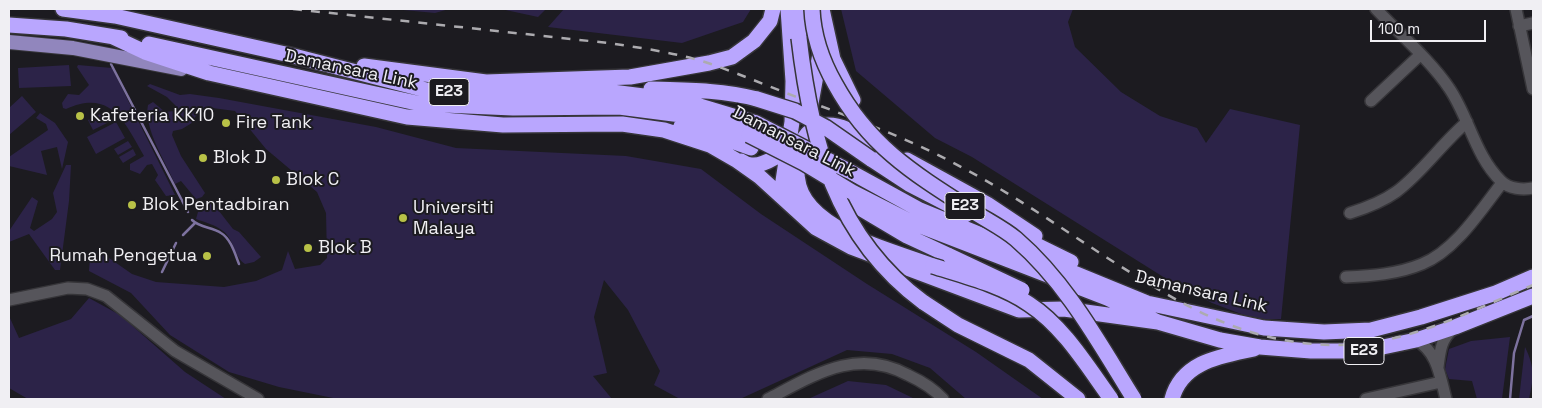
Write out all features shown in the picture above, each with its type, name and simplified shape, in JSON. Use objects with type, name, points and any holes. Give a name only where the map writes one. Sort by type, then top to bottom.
[{"type":"highway","name":"Damansara Link","points":[[63,9],[115,16],[290,56],[430,91],[509,95],[612,92],[683,101],[804,163],[852,192],[913,223],[1107,298],[1158,322],[1220,340],[1260,347],[1311,351],[1364,351],[1416,340],[1455,327],[1533,296]]},
{"type":"highway","points":[[290,56],[428,76],[486,82],[630,77],[732,57],[754,41],[770,21],[773,9]]},
{"type":"highway","points":[[788,9],[788,38],[793,81],[792,122],[783,181],[788,197],[816,228]]},
{"type":"highway","points":[[799,9],[804,83],[825,167],[839,203],[882,268],[923,302],[958,325],[1029,360],[1078,399]]},
{"type":"highway","name":"E23","points":[[812,9],[813,24],[823,58],[844,100],[862,126],[884,150],[912,171],[1015,238],[1050,272],[1082,315],[1134,399]]},
{"type":"highway","points":[[736,160],[753,166],[766,162],[788,148],[809,113],[822,43],[821,9]]},
{"type":"highway","points":[[821,9],[833,59],[842,79],[860,111],[880,135],[905,159],[987,204],[1026,229],[1066,260]]},
{"type":"highway","name":"Damansara Link","points":[[9,25],[58,28],[114,37],[422,104],[513,108],[618,106],[689,116],[847,170],[920,210],[1147,303],[1264,328],[1347,332],[1371,330],[1421,317],[1496,293],[1533,277]]},
{"type":"highway","points":[[114,37],[145,52],[209,73],[344,105],[407,117],[529,126],[622,124],[664,130],[710,145],[736,160],[760,177],[816,228],[851,247],[1019,310],[1064,309],[1158,322]]},
{"type":"highway","points":[[788,38],[794,51],[800,56],[812,54],[822,43]]},
{"type":"highway","points":[[612,92],[645,88],[707,90],[757,99],[795,111],[818,123],[909,184],[1015,238]]},
{"type":"highway","points":[[422,104],[446,111],[532,118],[638,119],[709,133],[752,136],[829,189],[907,236],[1015,285],[1046,306],[1086,351],[1117,399]]},
{"type":"highway","points":[[488,124],[532,118]]},
{"type":"highway","points":[[1111,399],[1065,337],[1029,304],[976,280],[933,266],[866,240],[834,226],[817,214],[804,198],[799,185],[798,160],[806,135],[819,126],[833,126],[849,130],[1032,244],[1176,309]]},
{"type":"highway","points":[[1172,399],[1183,379],[1197,365],[1213,357],[1260,347]]},
{"type":"main road","points":[[9,42],[73,48],[209,73]]},
{"type":"street","points":[[1376,9],[1448,86],[1468,122],[1485,162],[1502,183],[1519,188],[1533,188]]},
{"type":"street","points":[[1516,9],[1533,89]]},
{"type":"street","points":[[1519,26],[1533,22]]},
{"type":"street","points":[[1371,101],[1420,56]]},
{"type":"street","points":[[1350,213],[1376,204],[1395,193],[1449,137],[1468,122]]},
{"type":"street","points":[[1346,277],[1382,275],[1423,264],[1464,232],[1502,183]]},
{"type":"street","points":[[1496,293],[1533,270]]},
{"type":"street","points":[[9,300],[68,288],[87,289],[106,296],[175,351],[258,399]]},
{"type":"street","points":[[1438,367],[1440,346],[1444,336],[1455,327]]},
{"type":"street","points":[[1416,340],[1431,351],[1438,367],[1446,399]]},
{"type":"street","points":[[768,399],[827,370],[867,362],[887,365],[905,373],[922,382],[942,399]]},
{"type":"street","points":[[1366,399],[1399,395],[1441,382]]},
{"type":"shaded area","points":[[393,9],[449,9],[435,13]]},
{"type":"shaded area","points":[[501,9],[546,9],[538,17]]},
{"type":"shaded area","points":[[564,9],[751,9],[743,22],[682,43],[548,27]]},
{"type":"shaded area","points":[[841,9],[1073,9],[1068,22],[1075,47],[1121,92],[1160,116],[1197,128],[1206,143],[1230,109],[1300,125],[1281,319],[1264,319],[1244,315],[1212,303],[1173,283],[972,157],[935,138],[856,71]]},
{"type":"shaded area","points":[[69,65],[71,86],[19,88],[18,68]]},
{"type":"shaded area","points":[[78,65],[112,68],[175,195],[166,196],[155,180],[158,175],[152,164],[147,165],[140,174],[130,170],[130,164],[144,156],[130,131],[114,112],[105,106],[94,103],[63,108],[62,103],[68,94],[79,95],[89,85],[77,67]]},
{"type":"shaded area","name":"Universiti Malaya","points":[[150,84],[180,95],[190,94],[219,98],[376,127],[456,148],[626,156],[701,169],[761,214],[867,284],[976,352],[1043,399],[966,399],[930,368],[892,354],[847,350],[740,399],[680,399],[654,385],[660,371],[628,310],[604,280],[594,317],[607,373],[593,376],[612,399],[338,399],[279,387],[229,372],[170,335],[131,293],[89,271],[93,254],[99,251],[132,274],[156,282],[224,287],[256,281],[282,270],[288,251],[295,269],[320,265],[327,258],[326,213],[317,192],[266,149],[235,111],[205,107],[195,117],[195,121],[182,129],[173,131],[172,135],[181,156],[205,193],[202,197],[196,199],[181,181],[175,184],[152,134],[147,114],[148,105],[153,102],[165,112],[174,111],[177,107],[167,97],[147,86]]},
{"type":"shaded area","points":[[22,96],[36,112],[9,135],[9,108]]},
{"type":"shaded area","points":[[107,111],[111,121],[93,130],[88,120]]},
{"type":"shaded area","points":[[40,113],[55,123],[68,142],[62,169],[57,147],[41,151],[47,175],[9,166],[9,157],[48,130],[46,124],[36,118]]},
{"type":"shaded area","points":[[116,122],[125,138],[96,154],[87,137]]},
{"type":"shaded area","points":[[128,141],[132,147],[118,155],[114,149]]},
{"type":"shaded area","points":[[133,149],[136,155],[123,163],[119,157]]},
{"type":"shaded area","points":[[66,165],[71,165],[69,201],[60,270],[55,270],[29,234],[9,242],[9,231],[32,197],[38,201],[30,228],[34,231],[52,219],[57,212],[53,193]]},
{"type":"shaded area","points":[[212,202],[233,229],[239,232],[261,257],[254,262],[245,264],[238,257],[227,234],[213,225],[196,219],[198,212]]},
{"type":"shaded area","points":[[89,298],[120,315],[185,372],[226,399],[28,399],[9,388],[9,316],[19,338],[71,319]]},
{"type":"shaded area","points":[[1510,337],[1502,399],[1477,399],[1472,381],[1449,379],[1445,369],[1449,349],[1471,341]]},
{"type":"shaded area","points":[[1525,347],[1531,361],[1532,385],[1529,399],[1519,399]]},
{"type":"shaded area","points":[[848,381],[886,385],[915,399],[808,399]]},
{"type":"waterway","points":[[111,64],[188,212]]},
{"type":"waterway","points":[[192,220],[224,236],[232,247],[239,264]]},
{"type":"waterway","points":[[183,235],[195,223]]},
{"type":"waterway","points":[[162,272],[176,243]]},
{"type":"waterway","points":[[1510,399],[1514,353],[1524,320],[1533,316]]},
{"type":"railway","points":[[293,9],[608,43],[673,54],[711,64],[926,149],[1001,189],[1137,277],[1191,308],[1247,331],[1277,339],[1308,344],[1342,345],[1392,339],[1464,315],[1533,285]]},
{"type":"place","name":"Kafeteria KK10","points":[[80,116]]},
{"type":"place","name":"Fire Tank","points":[[226,123]]},
{"type":"place","name":"Blok D","points":[[203,158]]},
{"type":"place","name":"Blok C","points":[[276,180]]},
{"type":"place","name":"Blok Pentadbiran","points":[[132,205]]},
{"type":"place","name":"Universiti Malaya","points":[[403,218]]},
{"type":"place","name":"Blok B","points":[[308,248]]},
{"type":"place","name":"Rumah Pengetua","points":[[207,256]]}]
